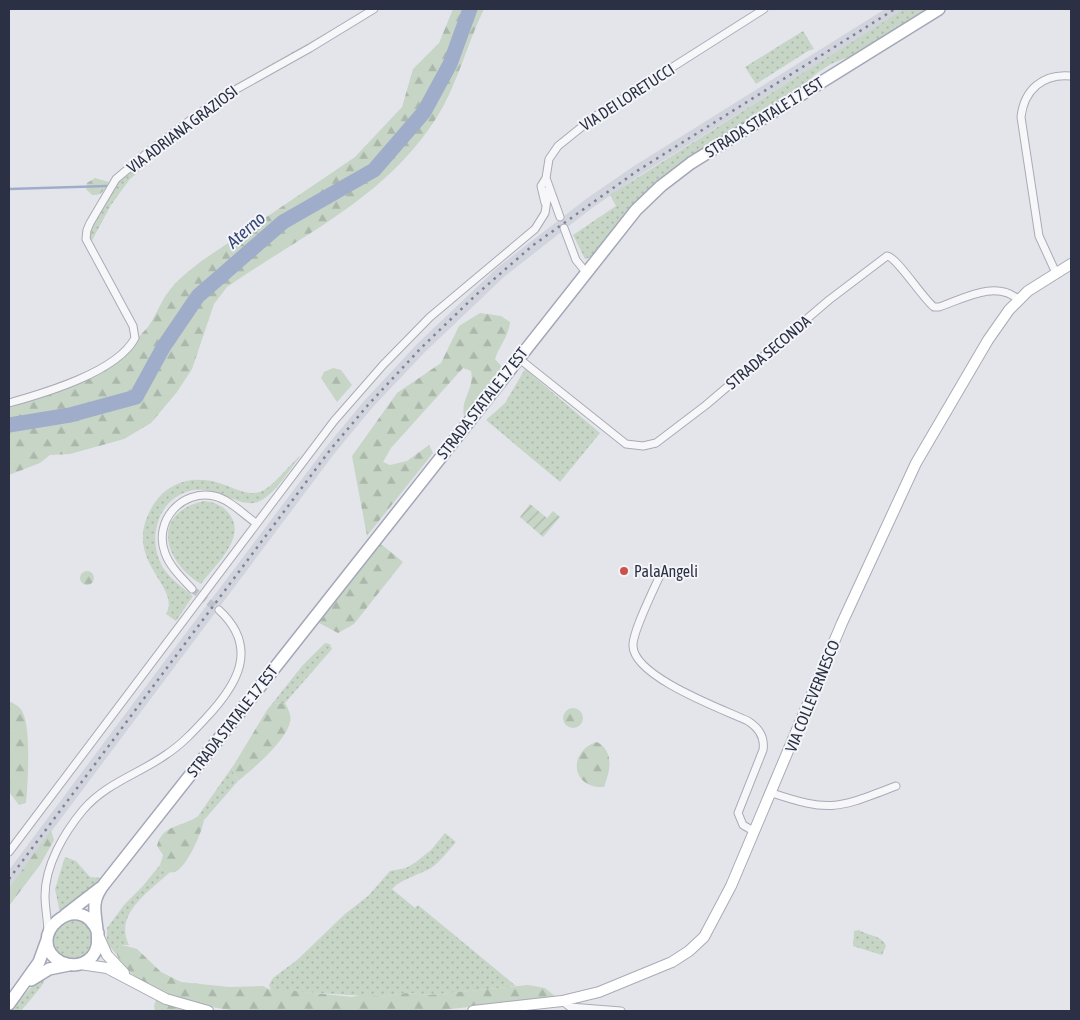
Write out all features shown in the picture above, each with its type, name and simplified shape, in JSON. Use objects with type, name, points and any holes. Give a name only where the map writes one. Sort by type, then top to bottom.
[{"type":"main road","name":"STRADA STATALE 17 EST","points":[[62,917],[105,883],[517,357],[636,210],[679,171],[939,9]]},
{"type":"main road","name":"STRADA STATALE 17 EST","points":[[98,935],[96,902],[105,883]]},
{"type":"main road","points":[[9,1004],[39,962],[54,923],[62,917],[76,914],[84,916],[91,921],[98,935],[94,954],[75,964],[44,971],[22,988]]},
{"type":"main road","points":[[48,936],[53,955],[63,963],[75,964]]},
{"type":"street","name":"VIA ADRIANA GRAZIOSI","points":[[9,404],[55,388],[109,364],[125,352],[135,338],[133,326],[86,239],[90,223],[116,179],[217,100],[310,48],[374,9]]},
{"type":"street","name":"VIA DEI LORETUCCI","points":[[546,213],[541,186],[546,178],[548,164],[553,152],[581,126],[764,9]]},
{"type":"street","points":[[1056,273],[1039,236],[1021,117],[1025,100],[1033,88],[1051,77],[1071,76]]},
{"type":"street","points":[[546,178],[560,217]]},
{"type":"street","points":[[9,852],[323,434],[383,365],[445,303],[533,231],[546,213],[549,187]]},
{"type":"street","points":[[564,228],[576,260],[585,271]]},
{"type":"street","name":"STRADA SECONDA","points":[[517,357],[626,445],[643,446],[654,444],[696,413],[830,300],[887,256],[895,259],[905,274],[916,284],[934,307],[941,307],[984,291],[1007,293],[1019,300]]},
{"type":"street","name":"VIA COLLEVERNESCO","points":[[473,1011],[562,1001],[616,986],[672,962],[694,947],[706,934],[718,914],[755,832],[832,645],[905,484],[988,340],[1019,300],[1071,264]]},
{"type":"street","points":[[192,590],[169,562],[163,547],[164,524],[175,507],[192,497],[213,496],[230,504],[256,523]]},
{"type":"street","points":[[662,571],[634,637],[634,651],[642,664],[658,677],[748,721],[759,730],[762,737],[763,750],[738,812],[743,825],[755,832]]},
{"type":"street","points":[[48,936],[45,901],[47,880],[52,863],[68,832],[87,806],[114,783],[152,764],[176,748],[209,715],[232,688],[240,671],[240,649],[232,625],[219,610]]},
{"type":"street","points":[[772,793],[805,804],[831,807],[850,803],[896,786]]},
{"type":"street","points":[[45,901],[52,914],[62,917]]},
{"type":"street","points":[[98,935],[107,955],[136,983]]},
{"type":"street","points":[[75,964],[101,966],[170,1001],[208,1011]]},
{"type":"street","points":[[562,1001],[570,1007],[621,1011]]},
{"type":"shaded area","points":[[885,9],[905,9],[640,175],[592,208],[505,276],[425,352],[372,408],[334,454],[9,888],[9,870],[161,666],[326,447],[364,401],[417,344],[498,267],[586,199],[634,166]]},
{"type":"green space","points":[[453,9],[484,9],[457,77],[437,117],[417,145],[394,170],[341,212],[227,287],[214,304],[192,369],[177,392],[151,423],[124,439],[70,454],[50,455],[40,463],[9,475],[9,399],[65,380],[101,364],[134,342],[147,328],[166,295],[187,272],[355,157],[402,107],[413,69],[439,43]]},
{"type":"green space","points":[[904,9],[935,9],[866,50],[831,64],[817,73],[790,98],[688,161],[594,256],[585,259],[573,235],[616,206],[610,195]]},
{"type":"green space","points":[[358,14],[359,16],[346,24],[232,88],[168,133],[213,99]]},
{"type":"green space","points":[[803,31],[814,49],[756,84],[745,67]]},
{"type":"green space","points":[[150,154],[153,159],[130,179],[111,205],[89,246],[86,237],[121,177]]},
{"type":"green space","points":[[95,178],[109,182],[104,190],[92,195],[86,189],[87,183]]},
{"type":"green space","points":[[480,313],[501,316],[510,322],[508,332],[495,359],[502,367],[464,416],[464,404],[472,377],[471,371],[463,368],[391,448],[383,462],[390,465],[407,461],[429,445],[433,453],[367,536],[352,456],[397,393],[441,363],[459,326]]},
{"type":"green space","points":[[333,368],[341,370],[352,385],[337,402],[321,378],[324,372]]},
{"type":"green space","points":[[525,369],[600,433],[560,482],[486,420],[505,403]]},
{"type":"green space","points":[[301,455],[278,486],[260,501],[244,502],[216,493],[196,490],[176,497],[168,505],[158,523],[156,545],[158,556],[168,574],[193,596],[176,621],[166,614],[169,604],[167,595],[149,563],[144,550],[143,536],[146,520],[158,498],[176,485],[186,481],[197,480],[209,481],[237,490],[257,493],[272,484]]},
{"type":"green space","points":[[204,501],[219,505],[228,512],[234,524],[234,533],[227,551],[201,584],[178,563],[171,551],[168,538],[169,526],[175,516],[187,507]]},
{"type":"green space","points":[[530,504],[547,518],[553,511],[560,517],[543,537],[520,517]]},
{"type":"green space","points":[[381,544],[403,562],[354,624],[338,633],[319,623]]},
{"type":"green space","points":[[84,571],[90,571],[94,578],[90,585],[84,585],[80,581],[80,575]]},
{"type":"green space","points":[[325,643],[330,644],[332,649],[285,703],[272,704],[302,666]]},
{"type":"green space","points":[[11,702],[22,711],[27,731],[28,783],[26,803],[19,805],[9,792],[9,703]]},
{"type":"green space","points":[[285,703],[289,712],[290,722],[282,738],[268,754],[238,781],[232,770],[235,763],[272,704]]},
{"type":"green space","points":[[573,708],[580,711],[583,718],[580,725],[573,728],[566,725],[563,718],[566,711]]},
{"type":"green space","points":[[597,742],[607,751],[610,762],[604,787],[593,786],[584,782],[577,768],[581,753],[588,746]]},
{"type":"green space","points":[[235,763],[232,770],[238,781],[204,820],[198,816]]},
{"type":"green space","points":[[198,816],[204,820],[189,857],[180,869],[175,872],[163,871],[160,865],[163,855],[157,846],[163,834]]},
{"type":"green space","points":[[51,830],[54,840],[40,865],[9,906],[9,888]]},
{"type":"green space","points":[[445,833],[456,842],[441,859],[431,868],[405,880],[392,889],[415,908],[418,905],[516,986],[430,995],[406,993],[380,997],[271,990],[269,985],[273,978],[297,960],[345,914],[368,896],[390,871],[406,868],[416,862],[431,850]]},
{"type":"green space","points":[[65,857],[76,861],[90,877],[101,878],[88,892],[60,913],[55,889]]},
{"type":"green space","points":[[160,865],[163,871],[170,872],[144,895],[130,913],[126,923],[125,934],[129,945],[122,945],[116,949],[116,954],[107,943],[107,928],[124,905]]},
{"type":"green space","points":[[73,920],[87,926],[93,940],[87,954],[73,960],[59,954],[53,940],[59,926]]},
{"type":"green space","points":[[859,930],[884,942],[886,946],[882,955],[853,946],[854,931]]},
{"type":"green space","points":[[122,945],[137,949],[161,972],[181,982],[229,987],[263,986],[271,990],[278,989],[352,997],[365,994],[380,997],[406,993],[430,995],[528,985],[545,988],[556,997],[434,1011],[239,1011],[192,1003],[146,985],[133,975],[119,958],[116,949]]},
{"type":"green space","points":[[47,975],[41,987],[21,1011],[11,1011],[33,985]]},
{"type":"green space","points":[[156,999],[181,1009],[180,1011],[155,1011]]},
{"type":"waterway","name":"Aterno","points":[[9,425],[70,415],[136,397],[164,346],[198,296],[283,222],[374,170],[424,112],[450,64],[470,9]]},
{"type":"waterway","points":[[9,189],[107,186]]},
{"type":"tunnel","points":[[192,589],[219,610]]},
{"type":"railway","points":[[9,879],[330,450],[368,405],[421,348],[477,294],[532,246],[637,171],[895,9]]},
{"type":"place","name":"PalaAngeli","points":[[624,571]]}]
